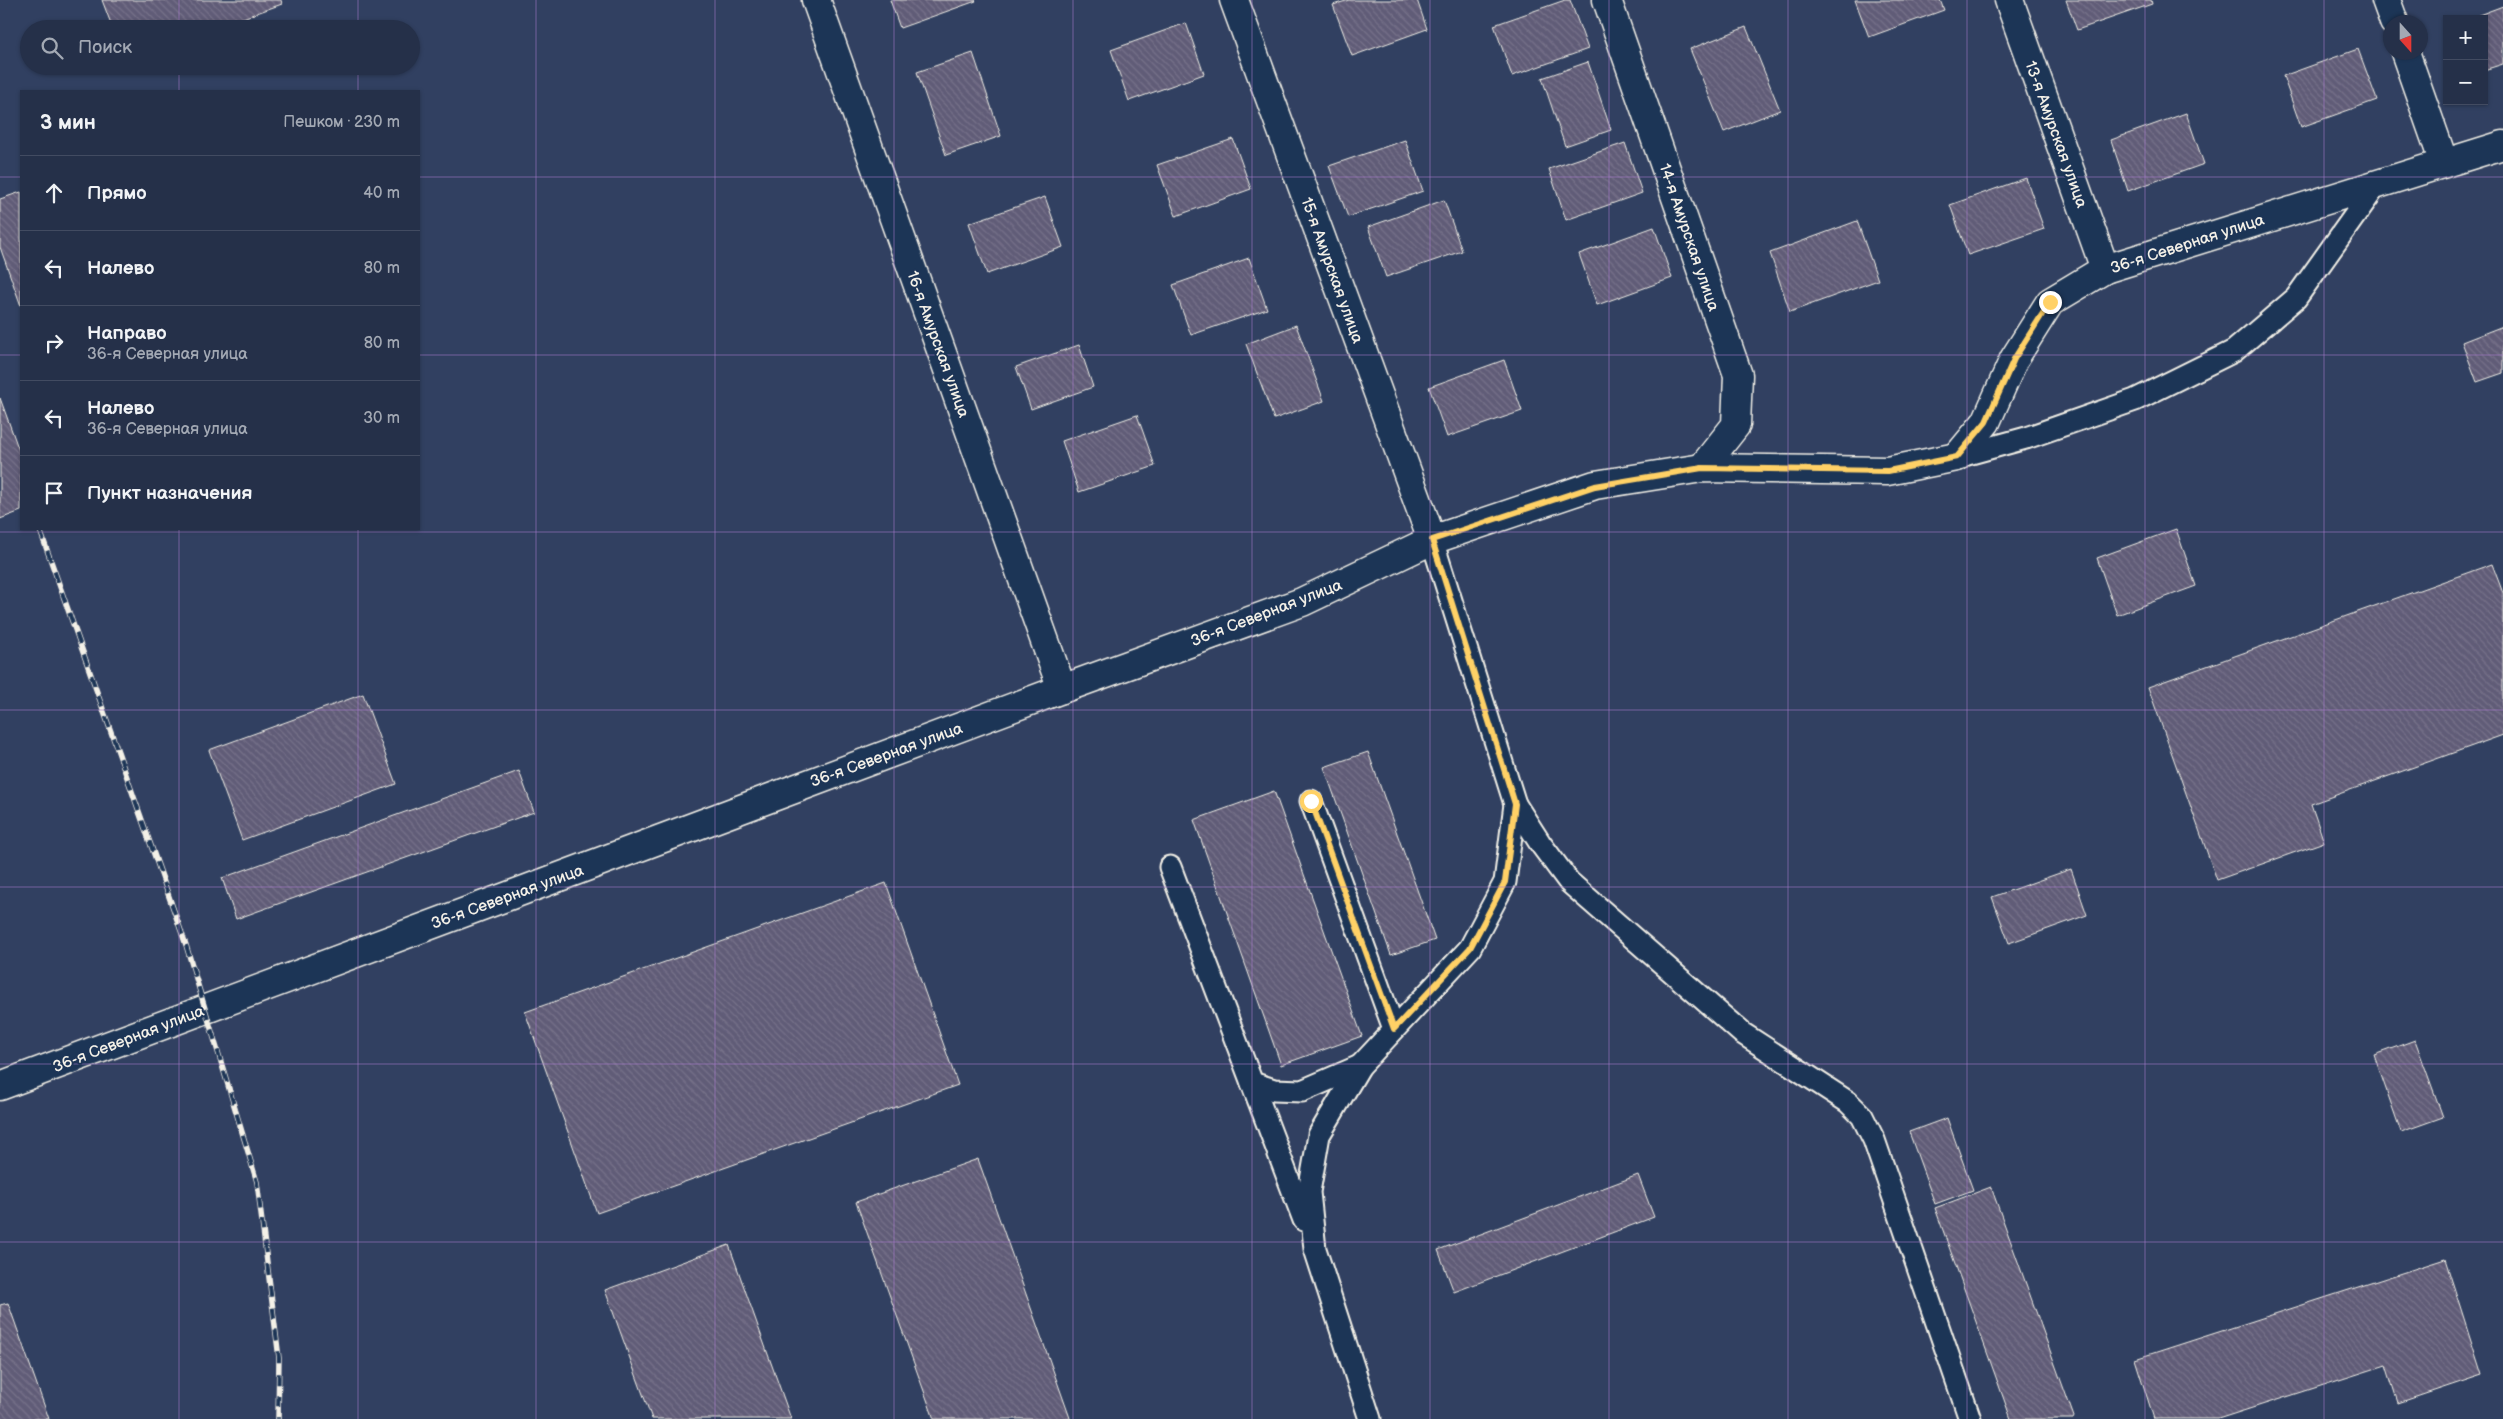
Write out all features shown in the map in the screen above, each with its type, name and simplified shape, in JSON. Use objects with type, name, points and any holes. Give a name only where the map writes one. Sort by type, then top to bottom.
[{"type":"street","name":"16-я Амурская улица","points":[[816,0],[1062,689]]},
{"type":"street","name":"15-я Амурская улица","points":[[1234,0],[1432,540]]},
{"type":"street","name":"14-я Амурская улица","points":[[1607,0],[1738,375],[1736,425],[1702,468]]},
{"type":"street","name":"13-я Амурская улица","points":[[2009,0],[2105,269]]},
{"type":"street","points":[[2386,0],[2391,15]]},
{"type":"street","points":[[2408,60],[2444,163]]},
{"type":"street","name":"36-я Северная улица","points":[[0,1086],[1062,689],[1302,602],[1432,540],[1595,486],[1702,468],[1888,471],[1957,457],[1986,422],[2014,359],[2050,302],[2105,269],[2503,145]]},
{"type":"lane","points":[[1957,457],[2026,438],[2135,400],[2234,351],[2296,298],[2378,183]]},
{"type":"lane","points":[[1432,540],[1515,804],[1569,882],[1742,1032],[1848,1102],[1862,1116],[1874,1140],[1970,1419]]},
{"type":"lane","points":[[1311,801],[1394,1029]]},
{"type":"lane","points":[[1315,1249],[1309,1192],[1319,1135],[1360,1066],[1470,948],[1505,882],[1515,804]]},
{"type":"lane","points":[[1170,867],[1315,1249],[1370,1419]]},
{"type":"lane","points":[[1252,1083],[1274,1090],[1302,1091],[1360,1066]]},
{"type":"building","points":[[102,0],[281,0],[282,4],[237,20],[110,20]]},
{"type":"building","points":[[890,0],[975,0],[976,1],[900,28]]},
{"type":"building","points":[[1349,0],[1417,0],[1427,29],[1352,56],[1333,5]]},
{"type":"building","points":[[1565,0],[1570,0],[1588,49],[1512,76],[1494,25]]},
{"type":"building","points":[[1855,0],[1940,0],[1944,10],[1869,37]]},
{"type":"building","points":[[2066,0],[2151,0],[2152,4],[2077,30]]},
{"type":"building","points":[[2503,6],[2503,64],[2488,69],[2488,15],[2479,15]]},
{"type":"building","points":[[1186,23],[1204,74],[1129,101],[1111,50]]},
{"type":"building","points":[[1746,27],[1780,110],[1724,132],[1690,49]]},
{"type":"building","points":[[2358,49],[2377,100],[2301,127],[2283,76]]},
{"type":"building","points":[[973,53],[1001,136],[946,155],[917,72]]},
{"type":"building","points":[[1588,62],[1611,130],[1565,146],[1542,78]]},
{"type":"building","points":[[2186,113],[2204,164],[2128,191],[2111,140]]},
{"type":"building","points":[[1233,139],[1251,189],[1176,216],[1157,165]]},
{"type":"building","points":[[1405,140],[1423,191],[1348,217],[1329,166]]},
{"type":"building","points":[[1625,143],[1642,193],[1566,220],[1549,169]]},
{"type":"building","points":[[2026,178],[2044,229],[1968,255],[1950,205]]},
{"type":"building","points":[[20,192],[20,303],[0,247],[0,199]]},
{"type":"building","points":[[1045,197],[1063,247],[987,274],[969,223]]},
{"type":"building","points":[[1444,200],[1462,251],[1386,277],[1368,227]]},
{"type":"building","points":[[1857,221],[1878,280],[1790,312],[1770,253]]},
{"type":"building","points":[[1654,227],[1672,278],[1597,305],[1579,254]]},
{"type":"building","points":[[1249,258],[1267,309],[1191,335],[1173,285]]},
{"type":"building","points":[[1296,325],[1324,401],[1274,419],[1246,344]]},
{"type":"building","points":[[2503,326],[2503,373],[2477,382],[2462,342]]},
{"type":"building","points":[[1079,345],[1093,387],[1031,409],[1016,367]]},
{"type":"building","points":[[1504,360],[1522,411],[1447,437],[1429,387]]},
{"type":"building","points":[[0,398],[20,453],[20,511],[0,519]]},
{"type":"building","points":[[1137,415],[1155,466],[1079,492],[1062,441]]},
{"type":"building","points":[[2176,529],[2196,586],[2117,615],[2097,558]]},
{"type":"building","points":[[2492,564],[2503,593],[2503,735],[2311,804],[2324,842],[2217,880],[2148,687]]},
{"type":"building","points":[[363,694],[396,784],[242,840],[209,750]]},
{"type":"building","points":[[1368,752],[1435,940],[1391,955],[1324,767]]},
{"type":"building","points":[[519,771],[534,812],[236,919],[222,878]]},
{"type":"building","points":[[1274,791],[1362,1036],[1281,1065],[1194,820]]},
{"type":"building","points":[[2071,869],[2087,915],[2009,943],[1992,897]]},
{"type":"building","points":[[886,883],[958,1085],[597,1213],[525,1012]]},
{"type":"building","points":[[2415,1040],[2443,1117],[2401,1132],[2374,1055]]},
{"type":"building","points":[[1947,1118],[1973,1190],[1935,1204],[1909,1132]]},
{"type":"building","points":[[978,1159],[1069,1419],[934,1419],[856,1202]]},
{"type":"building","points":[[1638,1175],[1654,1217],[1454,1292],[1438,1250]]},
{"type":"building","points":[[1991,1187],[2074,1417],[2073,1419],[2011,1419],[1935,1208]]},
{"type":"building","points":[[729,1245],[791,1419],[652,1419],[605,1290]]},
{"type":"building","points":[[2445,1259],[2482,1375],[2398,1403],[2386,1365],[2218,1419],[2154,1419],[2135,1359]]},
{"type":"building","points":[[8,1303],[49,1419],[0,1419],[0,1305]]},
{"type":"railway","points":[[40,530],[186,945],[257,1182],[279,1358],[278,1419]]},
{"type":"route","points":[[1311,801],[1394,1029],[1470,948],[1505,882],[1515,804],[1432,540],[1595,486],[1702,468],[1888,471],[1957,457],[1986,422],[2014,359],[2050,302]]}]
